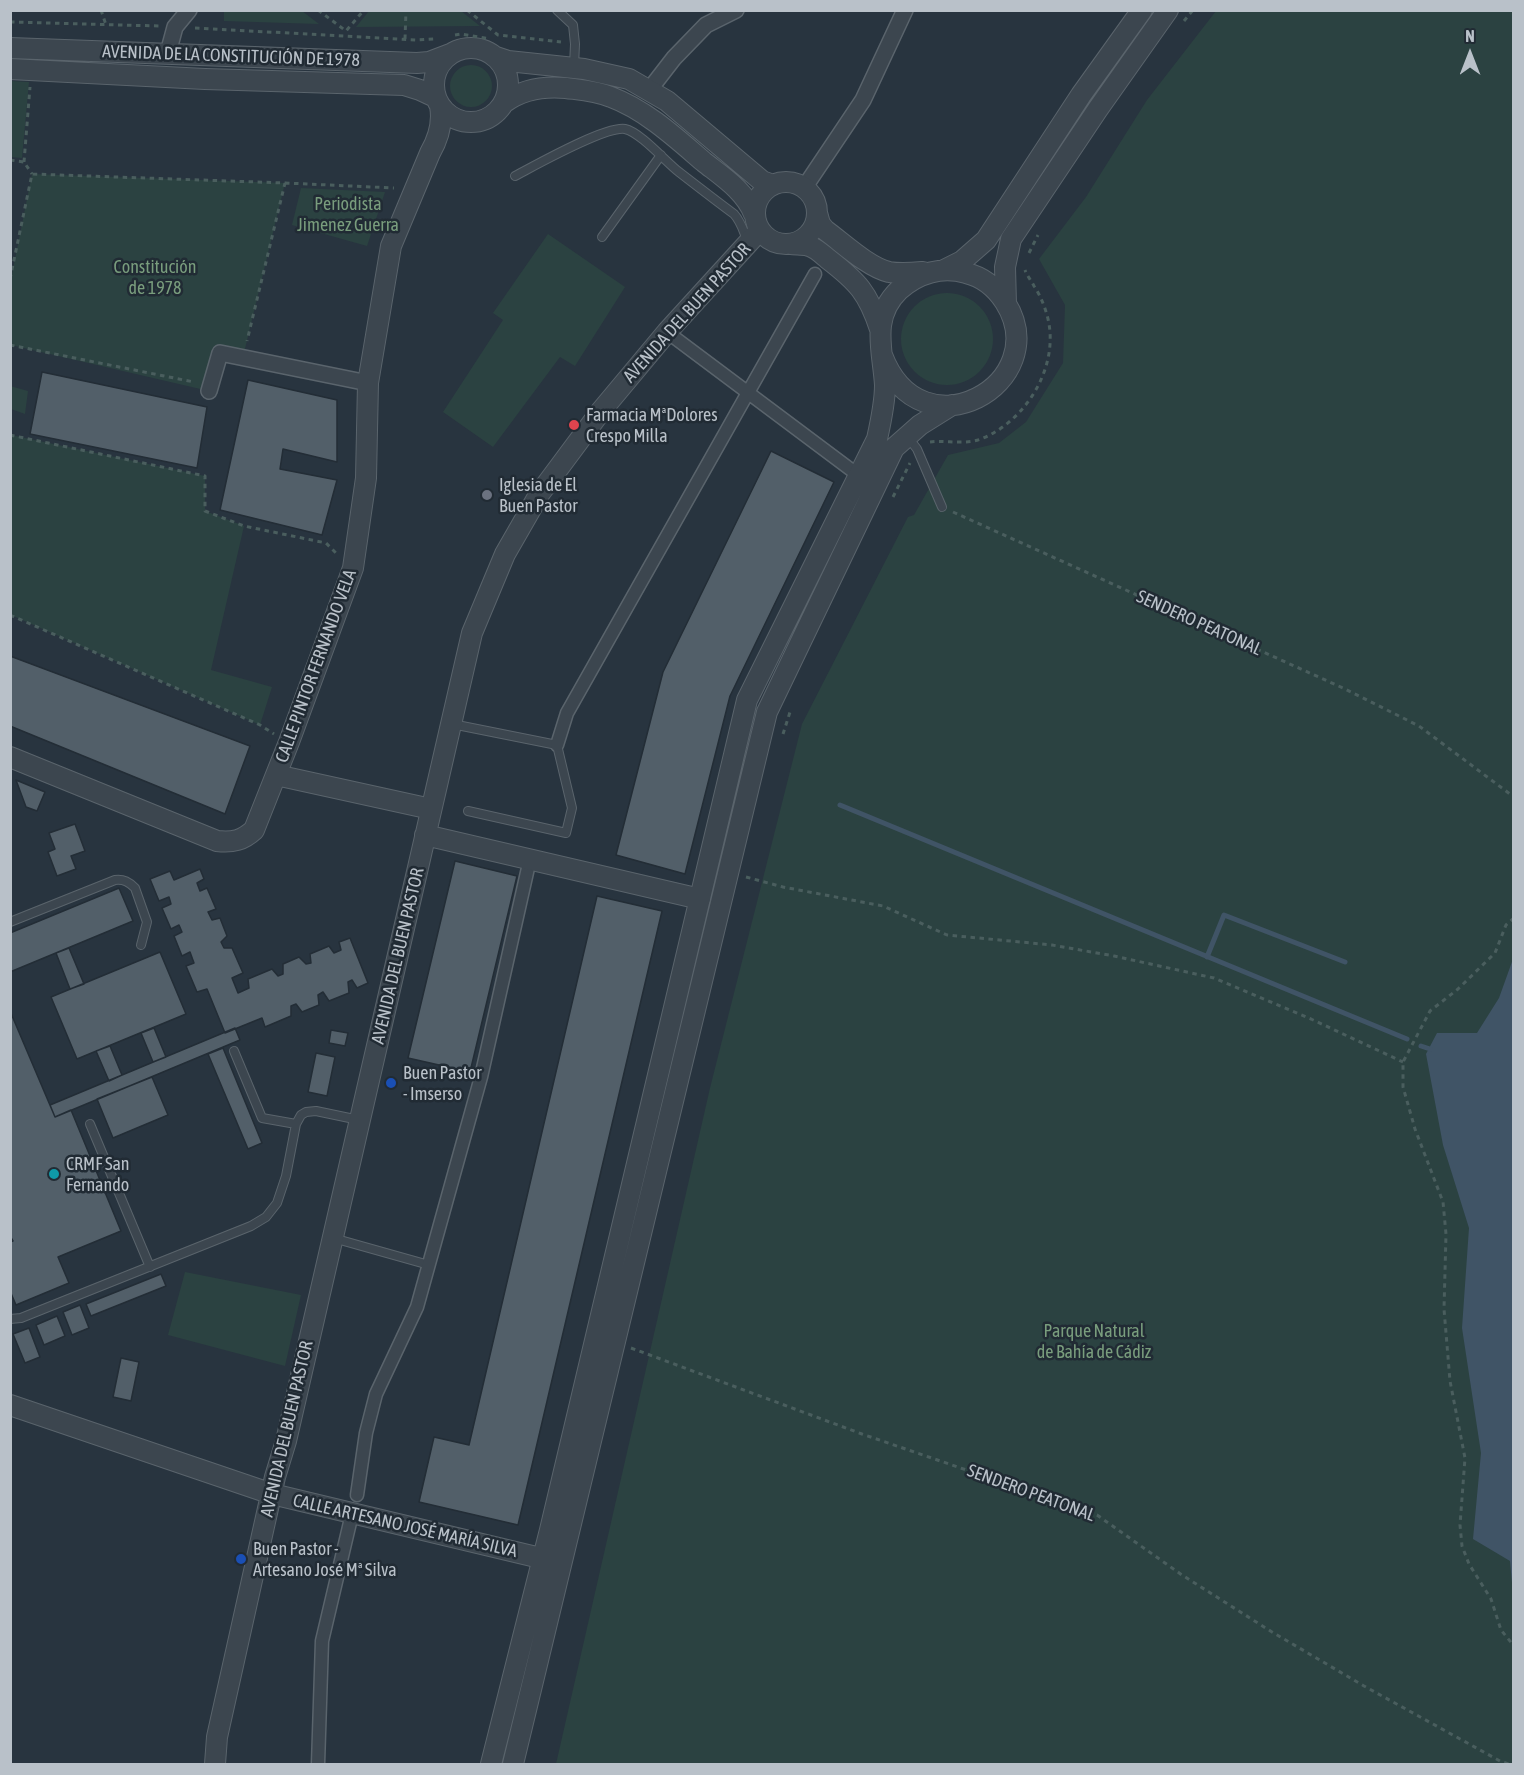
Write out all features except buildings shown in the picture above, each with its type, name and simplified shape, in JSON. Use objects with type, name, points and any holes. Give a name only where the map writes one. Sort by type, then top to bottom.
[{"type":"street","points":[[168,53],[175,27],[189,10]]},
{"type":"street","points":[[650,89],[674,58],[706,26],[736,10]]},
{"type":"street","points":[[804,188],[863,100],[905,10]]},
{"type":"street","points":[[880,329],[889,304],[906,284],[962,261],[986,240],[1082,94],[1142,10]]},
{"type":"street","points":[[1006,304],[1005,267],[1011,239],[1098,109],[1175,17]]},
{"type":"street","points":[[473,123],[454,119],[446,114],[437,102],[434,78],[443,60],[447,43],[488,52],[495,49]]},
{"type":"street","name":"AVENIDA DE LA CONSTITUCIÓN DE 1978","points":[[10,48],[417,63],[429,62],[447,43]]},
{"type":"street","points":[[495,49],[508,61],[567,67],[629,79],[650,89],[762,181],[773,185],[790,183],[804,188],[812,197],[820,224],[825,230],[874,265],[888,272],[905,274],[937,271],[969,274],[982,279],[993,287],[1006,304],[1016,333],[1012,359],[999,382],[983,395],[965,403],[952,405],[926,402],[914,396],[893,379],[882,355]]},
{"type":"street","points":[[495,49],[507,73],[509,83],[505,102]]},
{"type":"street","name":"AVENIDA DE LA CONSTITUCIÓN DE 1978","points":[[10,69],[404,86],[420,90],[437,102]]},
{"type":"street","points":[[438,138],[448,138],[465,126],[492,117],[505,102],[515,95],[531,90],[554,87],[585,90],[633,107],[663,127],[746,197],[754,229],[773,242],[816,249],[851,276],[861,287],[871,303],[880,329],[885,386],[883,413],[877,439],[747,700],[491,1764]]},
{"type":"street","name":"CALLE PINTOR FERNANDO VELA","points":[[10,757],[218,841],[227,843],[237,841],[254,830],[353,568],[366,478],[368,383],[391,246],[438,138],[441,119],[437,102]]},
{"type":"street","points":[[754,229],[760,197],[773,185]]},
{"type":"street","points":[[790,244],[806,237],[816,222],[817,213]]},
{"type":"street","name":"AVENIDA DEL BUEN PASTOR","points":[[215,1764],[217,1737],[275,1477],[286,1441],[361,1120],[430,809],[472,633],[505,555],[540,493],[600,411],[754,229]]},
{"type":"street","points":[[557,745],[567,713],[815,274]]},
{"type":"street","points":[[667,332],[858,475]]},
{"type":"street","points":[[210,388],[220,352],[368,383]]},
{"type":"street","points":[[513,1764],[767,712],[894,448],[912,442],[930,418],[952,405]]},
{"type":"street","points":[[276,775],[430,809]]},
{"type":"street","points":[[425,834],[700,899]]},
{"type":"street","points":[[318,1764],[322,1641],[354,1504],[375,1394],[417,1307],[481,1077],[530,859]]},
{"type":"street","name":"CALLE ARTESANO JOSÉ MARÍA SILVA","points":[[10,1405],[272,1494],[354,1504],[562,1563]]},
{"type":"lane","points":[[557,10],[573,25],[575,44],[567,67]]},
{"type":"lane","points":[[515,176],[589,138],[625,129],[639,136],[678,171],[741,221],[742,231],[754,229]]},
{"type":"lane","points":[[602,237],[661,155]]},
{"type":"lane","points":[[912,442],[942,507]]},
{"type":"lane","points":[[451,724],[557,745],[572,808],[566,833],[468,811]]},
{"type":"lane","points":[[10,922],[121,879],[135,888],[147,922],[141,945]]},
{"type":"lane","points":[[234,1051],[262,1118],[296,1125]]},
{"type":"lane","points":[[10,1319],[21,1318],[251,1226],[266,1217],[277,1203],[286,1176],[296,1125],[301,1115],[310,1111],[333,1113],[361,1120]]},
{"type":"lane","points":[[90,1124],[150,1267]]},
{"type":"lane","points":[[332,1237],[429,1265]]},
{"type":"path","points":[[100,10],[106,25]]},
{"type":"path","points":[[318,10],[346,31],[364,10]]},
{"type":"path","points":[[467,10],[498,35],[562,42],[567,67]]},
{"type":"path","points":[[1175,17],[1193,10]]},
{"type":"path","points":[[10,22],[175,27],[447,43],[461,34],[495,49]]},
{"type":"path","points":[[10,279],[32,174],[24,162],[30,87],[20,86]]},
{"type":"path","points":[[10,160],[24,162]]},
{"type":"path","points":[[32,174],[415,189]]},
{"type":"path","points":[[243,357],[285,183]]},
{"type":"path","points":[[1027,257],[1038,235]]},
{"type":"path","points":[[890,505],[912,442],[957,443],[980,439],[1013,418],[1026,405],[1038,385],[1047,366],[1050,347],[1049,324],[1023,263]]},
{"type":"path","points":[[10,345],[210,388]]},
{"type":"path","points":[[10,435],[205,476],[205,511],[244,526],[326,543],[353,568]]},
{"type":"path","name":"SENDERO PEATONAL","points":[[942,507],[1332,683],[1419,726],[1514,797]]},
{"type":"path","points":[[10,615],[260,725],[289,742]]},
{"type":"path","points":[[782,736],[793,705]]},
{"type":"path","points":[[727,876],[747,878],[882,906],[946,936],[1052,945],[1214,978],[1311,1019],[1403,1062]]},
{"type":"path","points":[[1514,918],[1506,925],[1495,953],[1430,1011],[1403,1062],[1403,1086],[1415,1129],[1443,1202],[1446,1234],[1444,1309],[1450,1381],[1465,1458],[1460,1525],[1462,1546],[1469,1564],[1491,1599],[1501,1630],[1514,1646]]},
{"type":"path","name":"SENDERO PEATONAL","points":[[615,1343],[862,1434],[1097,1515],[1182,1575],[1272,1632],[1364,1686],[1509,1764]]},
{"type":"green space","points":[[224,11],[302,11],[319,24],[224,21]]},
{"type":"green space","points":[[369,11],[461,11],[480,26],[356,27]]},
{"type":"green space","name":"Parque Natural de Bahía de Cádiz","points":[[1216,11],[1513,11],[1513,1764],[556,1764],[710,1088],[802,724],[908,517],[914,515],[948,455],[999,443],[1026,422],[1063,363],[1065,305],[1039,259],[1086,197],[1147,100]]},
{"type":"green space","points":[[471,65],[486,71],[492,86],[486,101],[471,107],[456,101],[450,86],[456,71]]},
{"type":"green space","points":[[11,81],[29,82],[22,158],[11,157]]},
{"type":"green space","name":"Constitución de 1978","points":[[32,174],[285,183],[243,357],[220,353],[209,391],[11,345],[11,279]]},
{"type":"green space","name":"Periodista Jimenez Guerra","points":[[301,188],[385,192],[367,246],[292,225]]},
{"type":"green space","points":[[548,234],[625,287],[575,366],[560,357],[493,447],[443,412],[503,320],[493,313]]},
{"type":"green space","points":[[947,293],[964,297],[979,307],[989,322],[993,339],[989,356],[979,371],[964,381],[947,385],[930,381],[915,371],[905,356],[901,339],[905,322],[915,307],[930,297]]},
{"type":"green space","points":[[10,386],[28,391],[25,414],[11,409]]},
{"type":"green space","points":[[11,435],[205,476],[205,511],[244,526],[211,670],[272,687],[260,725],[11,615]]},
{"type":"green space","points":[[185,1272],[301,1295],[285,1366],[168,1335]]},
{"type":"water","points":[[1513,959],[1513,1594],[1510,1561],[1473,1539],[1481,1453],[1462,1328],[1469,1228],[1443,1145],[1426,1054],[1437,1033],[1477,1033],[1499,998]]},
{"type":"waterway","points":[[840,805],[1407,1039]]},
{"type":"waterway","points":[[1207,957],[1224,915],[1345,962]]},
{"type":"waterway","points":[[1421,1046],[1430,1049]]},
{"type":"place","name":"Farmacia MªDolores Crespo Milla","points":[[574,425]]},
{"type":"place","name":"Iglesia de El Buen Pastor","points":[[487,495]]},
{"type":"place","name":"Buen Pastor - Imserso","points":[[391,1083]]},
{"type":"place","name":"CRMF San Fernando","points":[[54,1174]]},
{"type":"place","name":"Buen Pastor - Artesano José Mª Silva","points":[[241,1559]]}]
